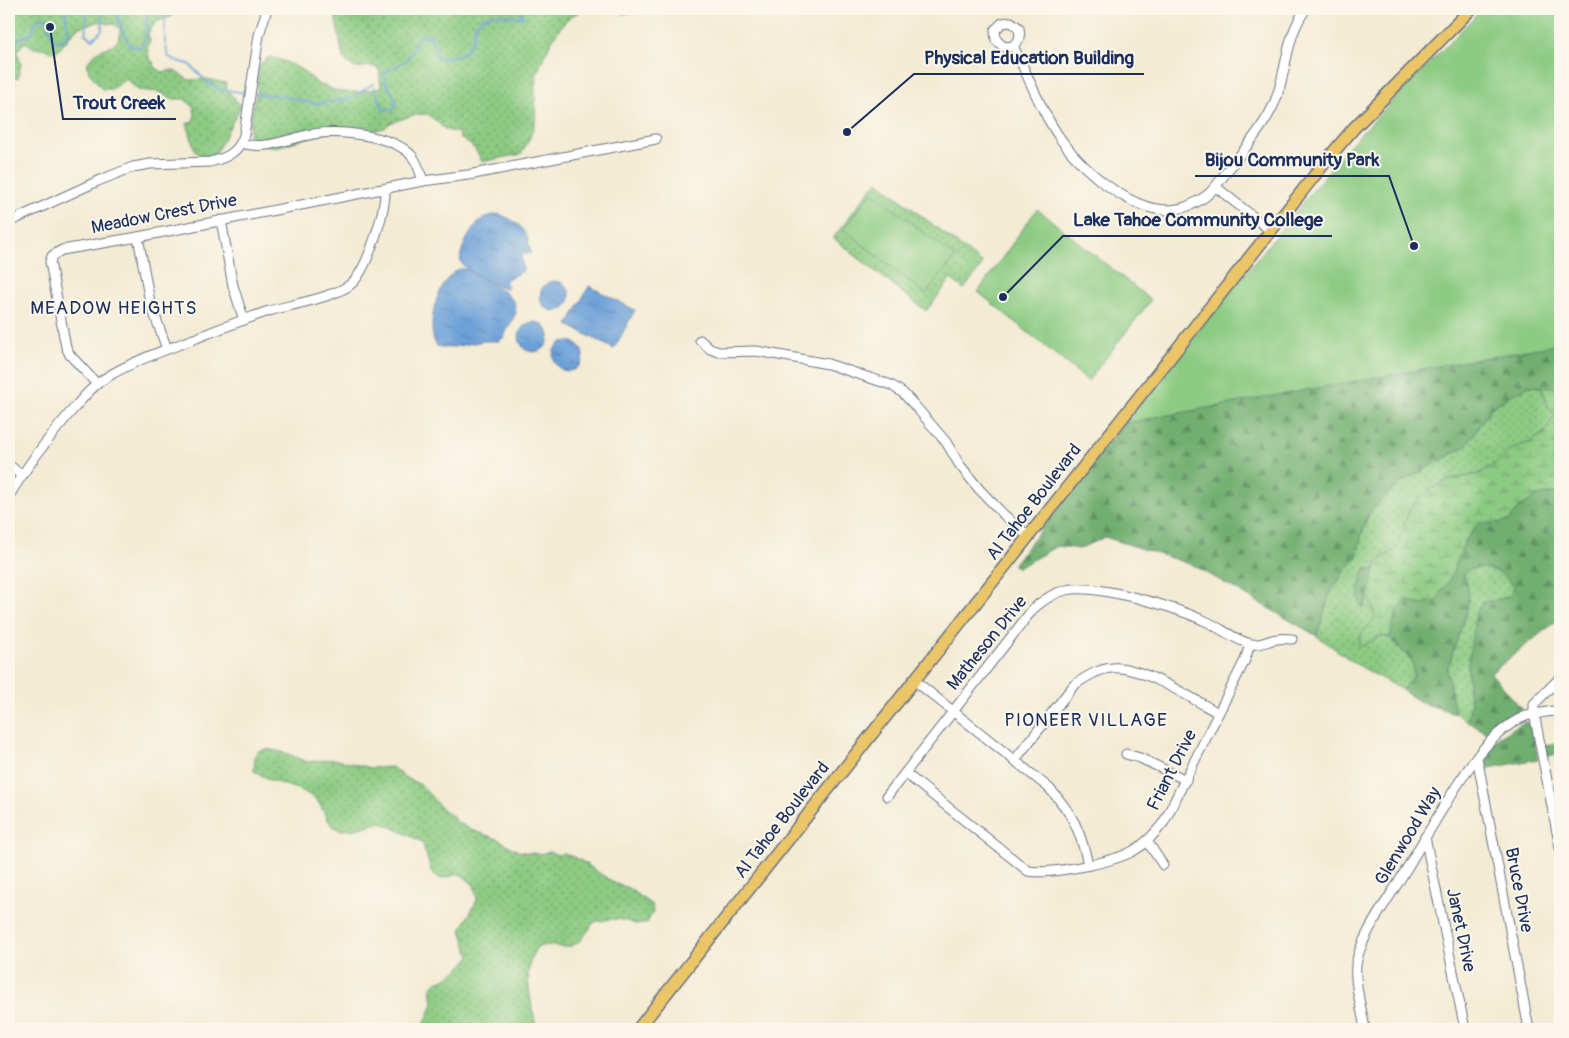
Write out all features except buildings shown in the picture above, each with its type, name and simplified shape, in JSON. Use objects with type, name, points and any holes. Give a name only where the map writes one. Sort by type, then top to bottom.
[{"type":"main road","name":"Al Tahoe Boulevard","points":[[638,1029],[1330,156],[1354,128],[1471,9]]},
{"type":"street","points":[[9,222],[122,171],[150,164],[200,163],[219,160],[234,152],[241,143],[251,95],[259,35],[267,9]]},
{"type":"street","points":[[1014,46],[1051,123],[1061,140],[1086,169],[1104,183],[1144,205],[1170,210],[1195,203],[1206,196],[1216,187],[1254,136],[1271,110],[1281,84],[1290,39],[1296,24],[1306,9]]},
{"type":"street","points":[[241,143],[250,146],[264,146],[324,133],[346,134],[384,140],[400,146],[412,156],[419,168],[422,181]]},
{"type":"street","name":"Meadow Crest Drive","points":[[97,384],[70,355],[66,347],[50,262],[52,256],[62,250],[138,237],[422,181],[468,175],[656,139]]},
{"type":"street","points":[[1216,187],[1270,231]]},
{"type":"street","points":[[9,496],[21,475],[48,439],[88,392],[119,370],[244,320],[282,307],[336,293],[350,286],[357,280],[363,270],[382,215],[385,189]]},
{"type":"street","points":[[221,220],[233,286],[244,320]]},
{"type":"street","points":[[138,237],[150,302],[168,349]]},
{"type":"street","points":[[700,340],[710,349],[719,352],[756,351],[828,364],[891,385],[903,393],[946,442],[959,464],[979,489],[1029,537]]},
{"type":"street","points":[[9,465],[21,475]]},
{"type":"street","name":"Matheson Drive","points":[[887,796],[1033,609],[1044,600],[1067,590],[1079,589],[1111,593],[1169,607],[1204,620],[1250,644]]},
{"type":"street","points":[[1250,644],[1265,643],[1278,638],[1292,639]]},
{"type":"street","name":"Friant Drive","points":[[905,773],[1028,871],[1045,872],[1119,858],[1147,841],[1164,822],[1245,660],[1250,644]]},
{"type":"street","points":[[1014,761],[1074,685],[1086,676],[1099,671],[1113,668],[1127,669],[1144,674],[1218,713]]},
{"type":"street","points":[[1560,678],[1534,704],[1534,713],[1560,848]]},
{"type":"street","points":[[914,680],[1049,788],[1073,817],[1088,864]]},
{"type":"street","name":"Glenwood Way","points":[[1365,1029],[1356,977],[1359,954],[1370,930],[1450,796],[1477,757],[1494,738],[1512,723],[1534,713],[1560,710]]},
{"type":"street","points":[[1126,754],[1140,758],[1186,780]]},
{"type":"street","name":"Bruce Drive","points":[[1477,757],[1529,1029]]},
{"type":"street","name":"Janet Drive","points":[[1425,837],[1465,1029]]},
{"type":"street","points":[[1147,841],[1163,865]]},
{"type":"green space","points":[[9,9],[179,9],[170,17],[156,22],[148,33],[150,41],[147,46],[149,58],[155,67],[162,72],[173,70],[189,80],[207,79],[226,83],[227,90],[241,106],[216,153],[203,158],[195,151],[187,123],[191,123],[195,116],[194,107],[184,99],[173,99],[159,92],[138,90],[126,79],[112,89],[102,89],[89,72],[87,63],[97,52],[117,42],[120,29],[113,23],[107,24],[101,21],[77,28],[58,51],[50,52],[43,48],[34,48],[25,42],[17,51],[21,64],[18,78],[9,78]]},
{"type":"green space","points":[[334,9],[579,9],[578,13],[571,16],[558,31],[541,62],[535,84],[535,122],[531,135],[521,154],[482,162],[474,148],[460,139],[459,133],[446,130],[428,114],[414,115],[390,123],[385,128],[355,134],[331,131],[276,147],[250,143],[250,124],[257,92],[258,71],[262,63],[270,57],[297,67],[320,86],[324,85],[331,89],[345,92],[359,92],[381,88],[379,69],[373,66],[354,68],[343,58]]},
{"type":"green space","points":[[616,9],[651,9],[623,14]]},
{"type":"green space","points":[[1482,9],[1560,9],[1560,344],[1124,423],[1348,147]]},
{"type":"green space","points":[[877,181],[983,264],[964,289],[951,279],[926,311],[833,238]]},
{"type":"green space","points":[[872,192],[955,257],[926,294],[843,229]]},
{"type":"green space","points":[[1037,209],[1151,300],[1088,381],[978,292]]},
{"type":"green space","points":[[1560,344],[1560,388],[1529,386],[1491,408],[1466,446],[1400,483],[1369,513],[1362,532],[1357,557],[1330,593],[1317,636],[1193,565],[1105,537],[1080,549],[1057,546],[1018,568],[1013,565],[1124,423]]},
{"type":"green space","points":[[1529,386],[1541,386],[1548,406],[1555,415],[1545,433],[1528,443],[1510,450],[1498,462],[1479,474],[1449,480],[1402,532],[1396,549],[1377,562],[1375,569],[1365,568],[1363,609],[1368,596],[1375,618],[1361,634],[1363,646],[1379,636],[1390,637],[1413,662],[1414,675],[1402,690],[1356,664],[1317,636],[1330,593],[1357,557],[1362,532],[1369,513],[1381,500],[1400,483],[1466,446],[1491,408]]},
{"type":"green space","points":[[1541,386],[1560,388],[1560,492],[1536,496],[1519,508],[1509,520],[1494,524],[1479,522],[1465,541],[1449,581],[1436,601],[1420,604],[1407,600],[1396,611],[1390,637],[1379,636],[1363,646],[1358,645],[1361,634],[1375,618],[1368,596],[1377,562],[1396,549],[1410,508],[1429,490],[1449,480],[1479,474],[1498,462],[1510,450],[1528,443],[1545,433],[1555,415],[1548,406]]},
{"type":"green space","points":[[1560,492],[1560,618],[1491,673],[1522,709],[1490,735],[1467,721],[1471,703],[1468,664],[1476,612],[1483,602],[1510,596],[1514,587],[1500,573],[1490,569],[1470,569],[1464,575],[1469,594],[1466,613],[1447,670],[1455,713],[1422,703],[1402,690],[1414,675],[1413,662],[1390,637],[1396,611],[1407,600],[1421,604],[1449,581],[1465,541],[1479,522],[1494,524],[1508,520],[1519,508],[1536,496]]},
{"type":"green space","points":[[1365,568],[1375,569],[1363,609],[1359,600],[1359,594]]},
{"type":"green space","points":[[1487,568],[1503,575],[1514,587],[1510,596],[1483,602],[1468,664],[1471,703],[1467,721],[1455,713],[1447,670],[1466,613],[1469,594],[1464,575],[1470,569]]},
{"type":"green space","points":[[1526,722],[1531,724],[1532,727],[1538,759],[1484,769],[1482,761],[1487,748],[1515,727]]},
{"type":"green space","points":[[1560,743],[1560,754],[1545,756],[1543,745]]},
{"type":"green space","points":[[267,749],[286,753],[307,762],[334,759],[371,768],[392,767],[404,777],[421,785],[443,810],[453,816],[454,820],[471,830],[498,839],[518,851],[538,854],[550,852],[558,855],[564,853],[580,860],[614,883],[628,888],[652,905],[653,912],[647,923],[643,924],[616,919],[594,922],[581,940],[572,946],[547,945],[537,947],[529,965],[528,975],[536,1025],[535,1029],[422,1029],[433,1004],[431,988],[436,982],[455,972],[470,956],[461,930],[477,900],[474,885],[462,875],[458,874],[441,879],[432,873],[422,842],[381,822],[357,829],[340,830],[332,826],[317,800],[303,791],[270,780],[254,771],[255,755],[258,751]]},
{"type":"water","points":[[499,214],[518,224],[528,239],[531,253],[521,255],[523,271],[505,280],[508,288],[501,288],[492,284],[468,270],[461,262],[460,257],[464,245],[476,225],[486,217]]},
{"type":"water","points":[[460,269],[465,269],[507,294],[514,302],[516,313],[503,338],[499,341],[484,341],[448,348],[437,346],[433,338],[432,328],[435,304],[445,282]]},
{"type":"water","points":[[555,281],[566,285],[570,296],[566,307],[555,311],[544,307],[540,296],[544,285]]},
{"type":"water","points":[[589,286],[635,310],[614,349],[568,325]]},
{"type":"water","points":[[534,322],[545,326],[549,337],[545,348],[534,352],[523,348],[519,337],[523,326]]},
{"type":"water","points":[[568,341],[579,345],[583,356],[579,367],[568,371],[557,367],[553,356],[557,345]]},
{"type":"waterway","points":[[9,50],[19,39],[32,33],[40,17],[47,19],[52,37],[57,42],[64,39],[69,34],[65,12],[73,9]]},
{"type":"waterway","points":[[78,9],[86,14],[87,25],[85,34],[93,39],[102,30],[103,9]]},
{"type":"waterway","points":[[109,9],[116,11],[130,46],[142,47],[147,30],[146,18],[150,11],[157,10],[165,15],[165,42],[168,56],[176,61],[189,64],[207,82],[220,89],[246,93]]},
{"type":"waterway","points":[[257,94],[281,96],[315,104],[352,98],[372,84],[384,110],[393,110],[397,102],[384,75],[407,60],[419,37],[430,34],[437,58],[465,53],[473,39],[475,26],[482,18],[492,14],[523,17],[518,9]]},
{"type":"place","name":"Trout Creek","points":[[50,27]]},
{"type":"place","name":"Physical Education Building","points":[[847,132]]},
{"type":"place","name":"Bijou Community Park","points":[[1414,246]]},
{"type":"place","name":"Lake Tahoe Community College","points":[[1003,297]]},
{"type":"district","name":"MEADOW HEIGHTS","points":[[114,308]]},
{"type":"district","name":"PIONEER VILLAGE","points":[[1086,720]]}]
